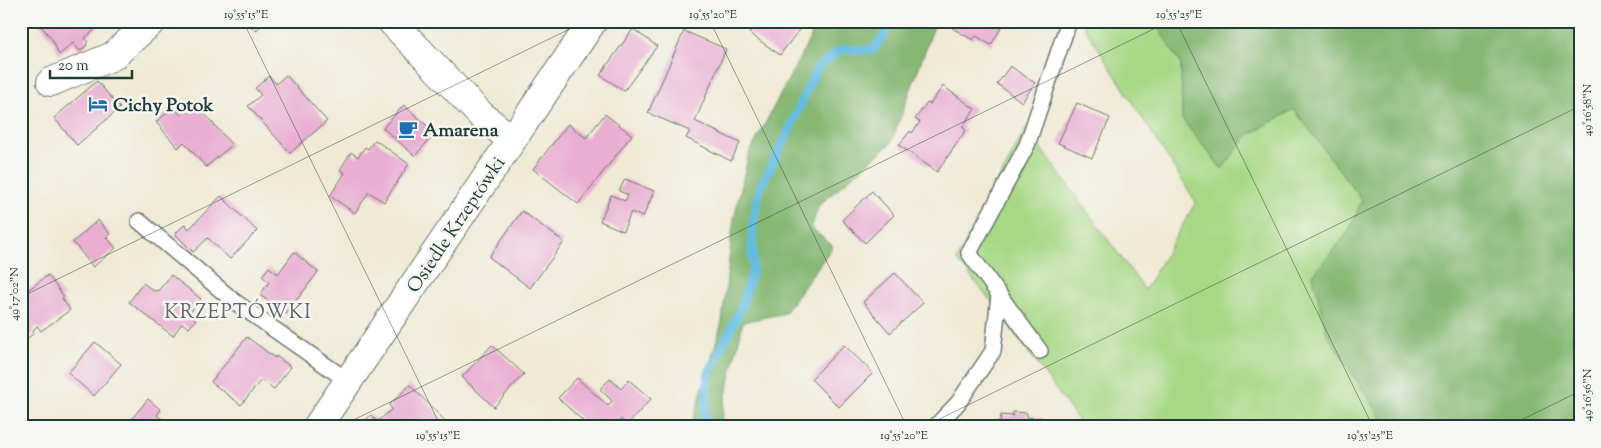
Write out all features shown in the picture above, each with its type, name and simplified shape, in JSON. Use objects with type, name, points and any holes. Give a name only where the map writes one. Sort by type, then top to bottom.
[{"type":"main road","points":[[52,82],[112,56],[152,21]]},
{"type":"main road","points":[[391,21],[481,115],[512,140]]},
{"type":"main road","name":"Osiedle Krzeptówki","points":[[317,427],[593,21]]},
{"type":"lane","points":[[1040,351],[969,253],[1028,145],[1069,21]]},
{"type":"lane","points":[[139,221],[235,302],[348,381]]},
{"type":"lane","points":[[934,427],[958,403],[993,351],[999,295]]},
{"type":"green space","points":[[819,21],[936,21],[891,143],[819,205],[811,228],[833,246],[785,313],[743,322],[723,409],[722,427],[691,427],[722,322],[733,224],[748,156]]},
{"type":"green space","points":[[1085,21],[1154,21],[1181,64],[1182,119],[1221,168],[1247,136],[1294,109],[1362,200],[1349,231],[1313,275],[1378,412],[1387,427],[1083,427],[995,306],[957,260],[1026,128],[1145,290],[1196,202],[1084,26]]},
{"type":"green space","points":[[1154,21],[1580,21],[1580,427],[1387,427],[1327,334],[1313,275],[1349,231],[1362,200],[1294,109],[1247,136],[1222,169],[1182,119],[1181,64]]},
{"type":"building","points":[[33,21],[92,21],[97,28],[85,38],[88,42],[87,45],[80,51],[73,43],[59,55],[53,41],[43,28]]},
{"type":"building","points":[[245,21],[265,21],[256,31]]},
{"type":"building","points":[[758,21],[793,21],[801,27],[780,55],[749,33]]},
{"type":"building","points":[[952,21],[1005,21],[991,45],[976,36],[973,40],[952,28],[955,23]]},
{"type":"building","points":[[633,29],[657,46],[624,91],[600,75]]},
{"type":"building","points":[[684,31],[726,49],[695,121],[740,143],[731,161],[686,138],[690,131],[648,113]]},
{"type":"building","points":[[1010,66],[1035,83],[1022,102],[997,84]]},
{"type":"building","points":[[286,75],[327,121],[290,153],[248,106],[261,95],[255,88],[269,76],[276,84]]},
{"type":"building","points":[[97,81],[120,108],[77,145],[54,118]]},
{"type":"building","points":[[943,86],[975,109],[962,127],[966,130],[937,172],[899,145],[910,131],[912,133],[920,122],[915,119],[927,103],[930,104]]},
{"type":"building","points":[[195,103],[232,145],[206,167],[184,142],[178,148],[156,122],[174,107],[181,115]]},
{"type":"building","points":[[1077,103],[1110,118],[1092,158],[1058,143]]},
{"type":"building","points":[[404,105],[435,133],[415,156],[383,128]]},
{"type":"building","points":[[605,114],[632,135],[578,204],[533,169],[568,124],[586,138]]},
{"type":"building","points":[[375,140],[409,164],[384,202],[369,192],[355,213],[330,196],[345,173],[340,170],[351,152],[358,157],[365,147],[368,149]]},
{"type":"building","points":[[625,179],[654,191],[643,217],[631,212],[623,231],[600,221],[611,195],[625,201],[628,195],[619,191]]},
{"type":"building","points":[[872,191],[894,215],[865,243],[842,220]]},
{"type":"building","points":[[221,196],[257,231],[230,259],[208,238],[193,252],[175,234],[185,224],[189,229]]},
{"type":"building","points":[[522,211],[564,242],[530,288],[489,257]]},
{"type":"building","points":[[98,220],[110,234],[106,237],[116,248],[93,267],[73,242]]},
{"type":"building","points":[[294,252],[318,272],[286,314],[260,295],[269,282],[262,276],[269,267],[278,274]]},
{"type":"building","points":[[895,273],[923,303],[890,333],[863,302]]},
{"type":"building","points":[[48,275],[64,297],[62,298],[70,310],[41,331],[37,326],[33,334],[24,341],[21,341],[21,295]]},
{"type":"building","points":[[171,275],[201,299],[189,314],[196,320],[189,328],[182,323],[173,336],[129,302],[143,283],[154,291],[159,290]]},
{"type":"building","points":[[247,337],[275,358],[276,356],[291,367],[274,389],[261,380],[241,405],[211,382]]},
{"type":"building","points":[[95,342],[121,364],[94,396],[68,373]]},
{"type":"building","points":[[492,345],[524,374],[494,407],[462,377]]},
{"type":"building","points":[[844,345],[873,373],[839,407],[811,379]]},
{"type":"building","points":[[577,378],[608,406],[612,401],[600,389],[610,379],[621,389],[629,380],[651,399],[627,425],[621,419],[614,427],[577,427],[583,421],[558,398]]},
{"type":"building","points":[[410,385],[451,427],[359,427],[371,415],[377,422],[392,409],[389,405]]},
{"type":"building","points":[[148,399],[161,410],[157,415],[172,427],[125,427]]},
{"type":"building","points":[[1013,412],[1027,413],[1027,417],[1042,418],[1041,427],[994,427],[995,422],[1000,422],[1001,415],[1013,416]]},
{"type":"waterway","points":[[704,427],[708,375],[741,309],[753,269],[752,229],[760,188],[786,137],[817,68],[842,49],[873,50],[885,34],[888,21]]},
{"type":"place","name":"Cichy Potok","points":[[98,104]]},
{"type":"place","name":"Amarena","points":[[408,129]]},
{"type":"district","name":"KRZEPTÓWKI","points":[[238,311]]}]
